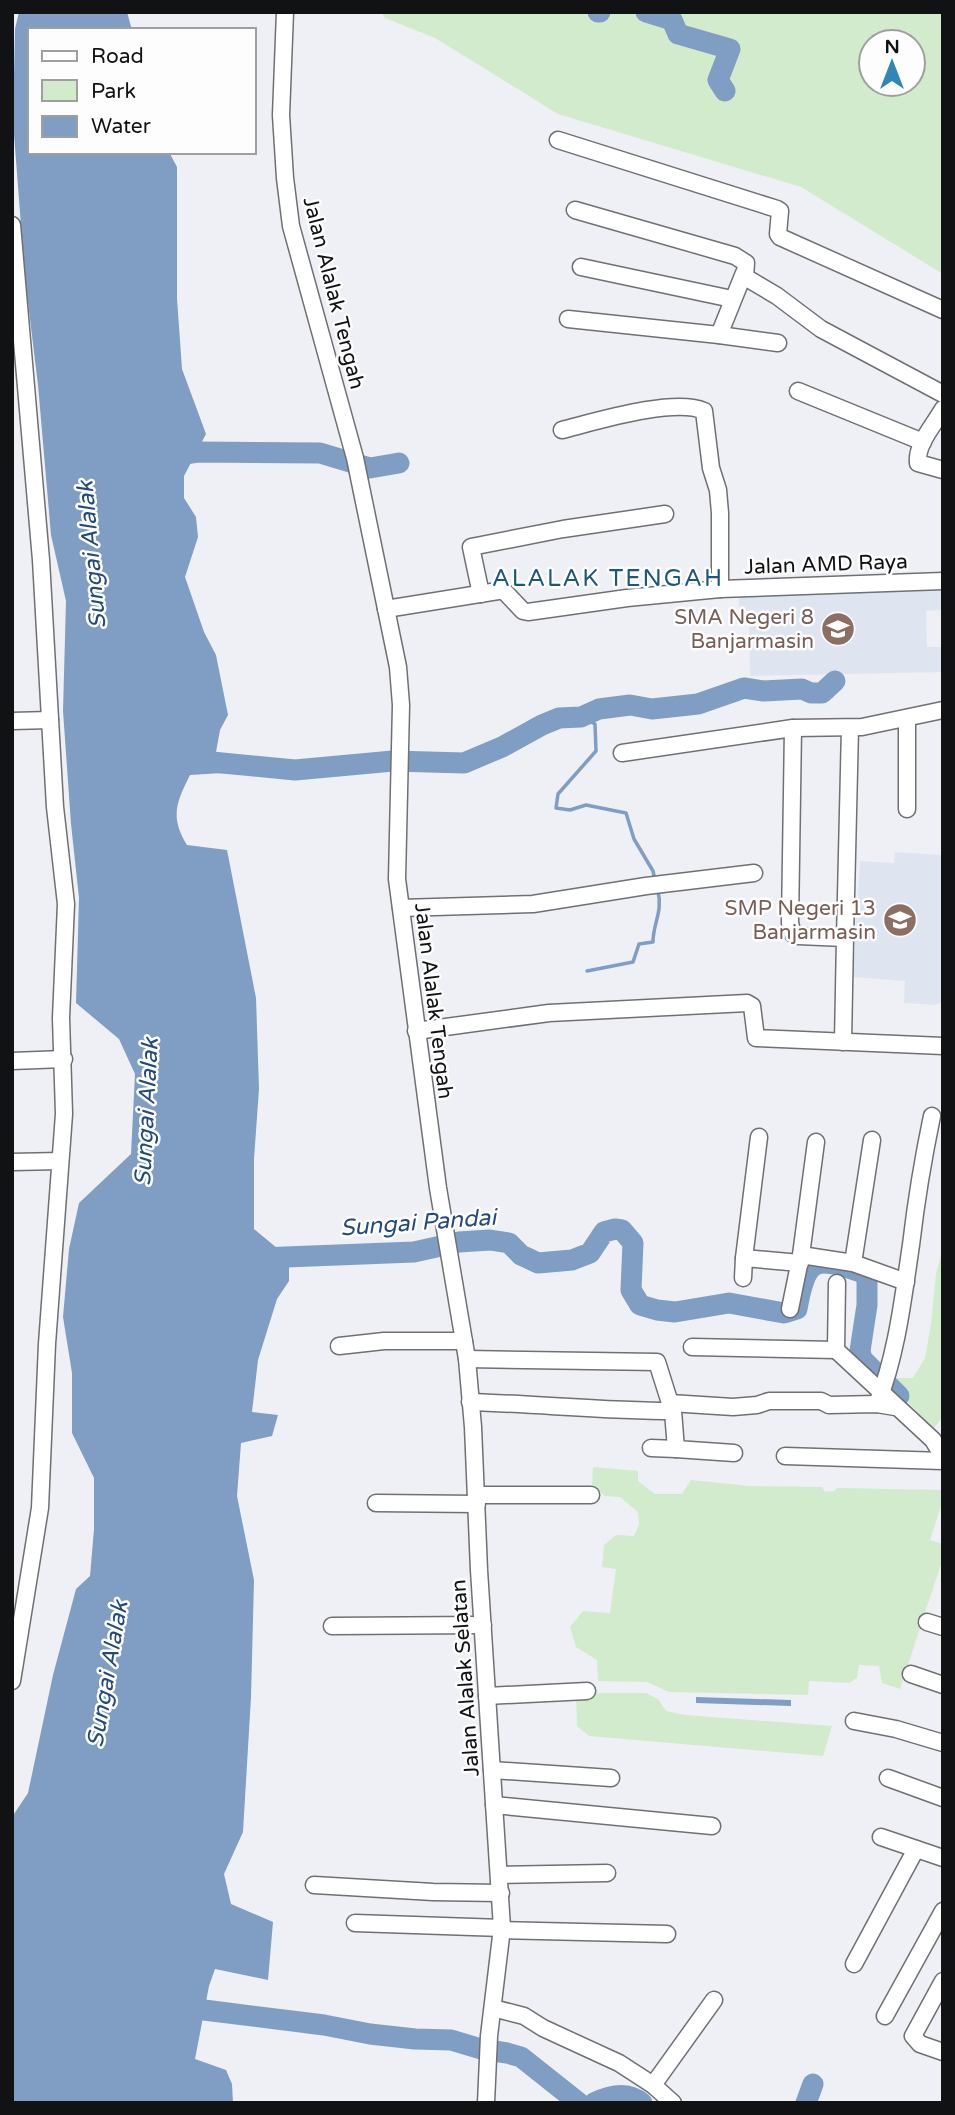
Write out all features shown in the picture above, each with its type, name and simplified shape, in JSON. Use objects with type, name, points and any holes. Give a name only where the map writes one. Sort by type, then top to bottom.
[{"type":"street","name":"Jalan Alalak Tengah","points":[[285,12],[281,115],[288,206],[356,463],[398,667],[401,758],[397,879],[448,1247]]},
{"type":"street","points":[[558,140],[776,209],[780,211],[780,237],[943,310]]},
{"type":"street","points":[[575,210],[735,257],[746,264],[719,335]]},
{"type":"street","points":[[12,225],[41,560],[55,807],[66,905],[61,1018],[64,1114],[47,1332],[40,1508],[12,1681]]},
{"type":"street","points":[[581,267],[732,299]]},
{"type":"street","points":[[744,273],[745,277],[777,296],[821,329],[943,394]]},
{"type":"street","points":[[568,319],[778,342]]},
{"type":"street","points":[[798,391],[923,442]]},
{"type":"street","points":[[562,430],[638,410],[690,408],[705,411],[711,468],[718,490],[720,513],[720,589]]},
{"type":"street","points":[[942,411],[923,442],[917,458],[918,463],[943,470]]},
{"type":"street","points":[[481,594],[471,547],[563,529],[665,514]]},
{"type":"street","name":"Jalan AMD Raya","points":[[386,610],[504,592],[523,611],[528,612],[627,598],[720,589],[943,581]]},
{"type":"street","points":[[622,753],[793,728],[850,728],[943,710]]},
{"type":"street","points":[[907,718],[907,808]]},
{"type":"street","points":[[12,720],[50,720]]},
{"type":"street","points":[[793,728],[790,923],[793,934],[798,936],[845,938]]},
{"type":"street","points":[[843,1042],[850,728]]},
{"type":"street","points":[[401,908],[533,904],[656,884],[754,873]]},
{"type":"street","points":[[416,1031],[549,1013],[747,1003],[752,1006],[756,1038],[943,1046]]},
{"type":"street","points":[[12,1062],[64,1059]]},
{"type":"street","points":[[882,1390],[905,1282],[920,1176],[932,1116]]},
{"type":"street","points":[[743,1278],[759,1137]]},
{"type":"street","points":[[853,1263],[872,1140]]},
{"type":"street","points":[[790,1309],[801,1259],[816,1142]]},
{"type":"street","points":[[12,1162],[60,1161]]},
{"type":"street","name":"Jalan Alalak Selatan","points":[[448,1247],[467,1359],[501,1893],[502,1929],[489,2036],[486,2103]]},
{"type":"street","points":[[744,1258],[853,1263],[905,1282]]},
{"type":"street","points":[[836,1350],[838,1283]]},
{"type":"street","points":[[339,1346],[384,1340],[464,1341]]},
{"type":"street","points":[[692,1347],[836,1350],[933,1440],[943,1459],[785,1456]]},
{"type":"street","points":[[467,1359],[657,1362],[672,1407],[676,1449]]},
{"type":"street","points":[[470,1402],[576,1406],[616,1411],[733,1407],[769,1401],[821,1401],[838,1406],[882,1390]]},
{"type":"street","points":[[933,1440],[943,1427]]},
{"type":"street","points":[[651,1448],[734,1453]]},
{"type":"street","points":[[376,1503],[591,1495]]},
{"type":"street","points":[[332,1626],[484,1625]]},
{"type":"street","points":[[911,1674],[943,1685]]},
{"type":"street","points":[[487,1696],[587,1691]]},
{"type":"street","points":[[854,1721],[896,1729],[943,1743]]},
{"type":"street","points":[[492,1770],[611,1778]]},
{"type":"street","points":[[888,1778],[943,1798]]},
{"type":"street","points":[[494,1805],[712,1826]]},
{"type":"street","points":[[881,1836],[943,1858]]},
{"type":"street","points":[[854,1964],[916,1849]]},
{"type":"street","points":[[500,1875],[607,1872]]},
{"type":"street","points":[[314,1885],[501,1893]]},
{"type":"street","points":[[885,2016],[943,1910]]},
{"type":"street","points":[[355,1923],[667,1934]]},
{"type":"street","points":[[943,1981],[938,2002],[913,2036],[920,2044],[943,2052]]},
{"type":"street","points":[[653,2085],[714,2000]]},
{"type":"street","points":[[493,2008],[524,2015],[543,2028],[620,2063],[653,2085],[673,2103]]},
{"type":"shaded area","name":"SMA Negeri 8 Banjarmasin","points":[[943,582],[943,610],[926,611],[927,647],[943,647],[943,672],[750,676],[749,611],[739,610],[739,588]]},
{"type":"shaded area","name":"SMP Negeri 13 Banjarmasin","points":[[895,852],[943,855],[943,1002],[935,1005],[904,1003],[905,981],[853,977],[860,861],[894,863]]},
{"type":"green space","points":[[381,12],[943,12],[943,274],[801,187],[558,114],[435,38],[385,18]]},
{"type":"green space","points":[[943,1248],[943,1417],[933,1429],[895,1388],[894,1378],[913,1378],[925,1358],[936,1274]]},
{"type":"green space","points":[[593,1467],[638,1471],[638,1481],[655,1494],[682,1494],[691,1480],[749,1486],[822,1487],[825,1492],[837,1488],[943,1490],[943,1500],[930,1540],[943,1544],[943,1558],[900,1689],[882,1683],[879,1666],[859,1665],[857,1678],[849,1683],[809,1681],[808,1695],[669,1692],[647,1682],[598,1681],[597,1660],[576,1647],[570,1627],[583,1611],[610,1613],[616,1569],[602,1567],[604,1545],[616,1535],[634,1536],[639,1524],[638,1512],[620,1497],[605,1496],[592,1486]]},
{"type":"green space","points":[[576,1693],[646,1693],[658,1699],[666,1711],[685,1715],[832,1726],[823,1756],[589,1736],[577,1726]]},
{"type":"water","name":"Sungai Alalak","points":[[19,12],[127,12],[131,28],[28,28],[28,154],[170,154],[177,167],[177,298],[182,369],[206,434],[184,476],[184,498],[196,517],[198,537],[185,577],[204,632],[216,655],[228,715],[220,730],[216,752],[241,758],[238,772],[190,775],[177,810],[178,826],[187,845],[227,850],[256,998],[259,1089],[254,1159],[254,1229],[289,1258],[289,1281],[277,1299],[258,1360],[252,1412],[278,1415],[272,1436],[241,1443],[237,1496],[254,1580],[251,1697],[243,1832],[224,1874],[231,1904],[273,1922],[268,1980],[215,1969],[209,1986],[195,2059],[226,2070],[232,2084],[233,2103],[12,2103],[12,1817],[28,1793],[53,1675],[76,1589],[90,1576],[94,1529],[94,1478],[72,1433],[72,1373],[63,1317],[69,1249],[79,1203],[131,1154],[135,1074],[119,1039],[76,1003],[79,898],[63,711],[66,601],[51,535],[38,385],[25,278],[13,121],[15,29]]},
{"type":"water","points":[[696,1697],[791,1700],[791,1706],[696,1703]]},
{"type":"waterway","points":[[646,12],[672,20],[678,34],[730,49],[718,80],[725,91]]},
{"type":"waterway","points":[[170,456],[198,452],[320,453],[370,468],[399,463]]},
{"type":"waterway","points":[[212,762],[295,770],[393,761],[464,763],[559,718],[581,717],[599,709],[630,705],[652,709],[698,704],[744,688],[764,691],[802,689],[811,693],[822,693],[835,681]]},
{"type":"waterway","points":[[581,717],[595,724],[596,751],[558,794],[556,808],[570,810],[586,805],[626,813],[634,839],[653,871],[655,880]]},
{"type":"waterway","points":[[587,971],[633,962],[639,944],[653,942],[659,911],[658,891]]},
{"type":"waterway","name":"Sungai Pandai","points":[[260,1258],[414,1252],[459,1242],[490,1240],[509,1243],[521,1255],[538,1263],[572,1260],[590,1253],[604,1232],[615,1229],[622,1230],[633,1243],[631,1290],[640,1305],[675,1312],[729,1303],[784,1313],[797,1309],[805,1277],[810,1269],[817,1264],[836,1265],[867,1274],[867,1305],[860,1351],[862,1359],[899,1396]]},
{"type":"waterway","points":[[180,1999],[204,2010],[324,2025],[370,2034],[451,2040],[507,2053],[521,2057],[579,2103]]},
{"type":"waterway","points":[[806,2103],[813,2084]]},
{"type":"waterway","points":[[594,2103],[618,2096],[630,2097],[642,2103]]},
{"type":"place","name":"SMA Negeri 8 Banjarmasin","points":[[838,629]]},
{"type":"place","name":"SMP Negeri 13 Banjarmasin","points":[[900,920]]},
{"type":"district","name":"ALALAK TENGAH","points":[[608,578]]}]
